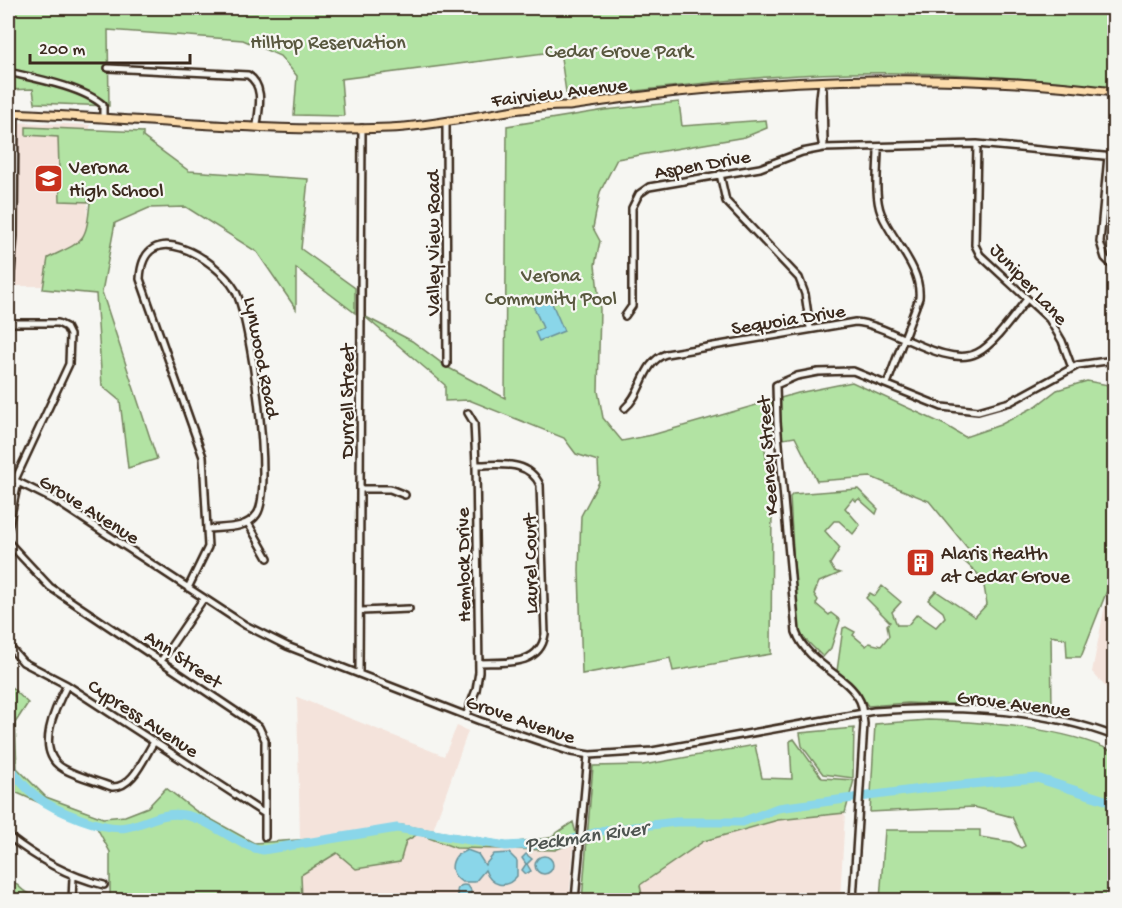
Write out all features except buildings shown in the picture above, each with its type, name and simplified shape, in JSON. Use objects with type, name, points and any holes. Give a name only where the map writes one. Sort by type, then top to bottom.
[{"type":"main road","name":"Fairview Avenue","points":[[11,113],[362,128],[446,123],[548,106],[569,106],[822,82],[899,79],[960,80],[1114,92]]},
{"type":"street","points":[[108,68],[248,75],[255,81],[260,91],[258,125]]},
{"type":"street","points":[[8,72],[38,78],[92,98],[103,105],[103,117]]},
{"type":"street","points":[[822,82],[825,130],[823,148]]},
{"type":"street","points":[[8,311],[14,236],[11,113]]},
{"type":"street","name":"Valley View Road","points":[[446,123],[447,364]]},
{"type":"street","name":"Durrell Street","points":[[359,674],[362,128]]},
{"type":"street","name":"Aspen Drive","points":[[625,316],[632,306],[632,208],[636,197],[649,187],[760,168],[802,152],[823,148],[977,144],[1111,157]]},
{"type":"street","name":"Juniper Lane","points":[[977,144],[975,245],[980,255],[1056,329],[1072,368]]},
{"type":"street","points":[[878,148],[880,210],[919,286],[919,298],[887,384]]},
{"type":"street","points":[[1111,157],[1100,242],[1105,258],[1114,267]]},
{"type":"street","points":[[720,174],[724,196],[730,206],[799,278],[805,294],[810,328]]},
{"type":"street","name":"Lynwood Road","points":[[188,588],[205,556],[207,528],[203,458],[140,284],[141,269],[146,257],[155,249],[167,245],[186,248],[221,273],[231,284],[240,303],[261,423],[263,500],[258,513],[248,523]]},
{"type":"street","name":"Sequoia Drive","points":[[625,408],[634,400],[650,365],[660,356],[810,328],[859,322],[956,357],[978,353],[1027,299]]},
{"type":"street","points":[[8,323],[58,323],[66,327],[70,335],[69,364],[16,481],[8,529]]},
{"type":"street","name":"Keeney Street","points":[[862,713],[856,696],[808,654],[796,632],[777,422],[776,385],[808,374],[853,370],[942,406],[978,411],[1010,402],[1087,362],[1114,360]]},
{"type":"street","name":"Hemlock Drive","points":[[466,716],[476,690],[479,663],[476,465],[474,423],[468,413]]},
{"type":"street","name":"Laurel Court","points":[[476,465],[522,467],[533,474],[540,485],[545,622],[543,643],[530,658],[517,662],[479,663]]},
{"type":"street","name":"Grove Avenue","points":[[8,477],[56,501],[244,625],[286,646],[549,746],[588,755],[652,751],[862,713],[926,708],[999,712],[1057,721],[1114,736]]},
{"type":"street","points":[[360,489],[390,489],[405,495]]},
{"type":"street","points":[[207,528],[248,523],[268,558]]},
{"type":"street","name":"Ann Street","points":[[8,542],[50,587],[261,730],[265,740],[265,837]]},
{"type":"street","points":[[162,661],[204,598]]},
{"type":"street","points":[[361,611],[409,609]]},
{"type":"street","name":"Cypress Avenue","points":[[8,645],[23,662],[68,685],[265,813]]},
{"type":"street","points":[[68,685],[50,725],[51,752],[64,769],[112,787],[120,787],[129,781],[154,742]]},
{"type":"street","points":[[853,900],[862,713]]},
{"type":"street","points":[[575,900],[588,755]]},
{"type":"street","points":[[8,836],[36,858],[73,877],[104,885]]},
{"type":"street","points":[[72,900],[73,877]]},
{"type":"shaded area","name":"Verona High School","points":[[8,122],[90,125],[87,231],[81,241],[48,258],[43,286],[8,286]]},
{"type":"shaded area","points":[[1114,590],[1114,696],[1092,672],[1105,605]]},
{"type":"shaded area","points":[[297,697],[444,756],[457,726],[468,731],[433,830],[300,839]]},
{"type":"shaded area","points":[[845,813],[840,900],[643,900],[642,898],[640,885],[704,841],[778,820]]},
{"type":"shaded area","points":[[418,834],[456,848],[555,850],[574,842],[569,900],[302,900],[301,875],[337,853],[406,841]]},
{"type":"green space","points":[[8,8],[1114,8],[1114,88],[985,76],[854,73],[743,79],[567,99],[560,51],[341,79],[344,116],[294,115],[297,76],[280,56],[243,40],[108,30],[109,106],[35,103],[33,89],[8,90]]},
{"type":"green space","name":"Verona Community Pool","points":[[679,102],[682,126],[766,120],[767,128],[745,137],[617,159],[600,192],[593,228],[600,241],[595,265],[600,309],[598,391],[603,418],[622,441],[652,435],[798,393],[852,382],[945,425],[965,437],[1000,425],[1036,406],[1057,390],[1087,381],[1114,386],[1114,582],[1108,588],[1081,657],[1067,657],[1066,639],[1051,636],[1052,708],[997,699],[997,707],[908,703],[868,706],[860,694],[837,671],[843,628],[846,627],[855,632],[853,635],[866,646],[869,643],[881,646],[889,636],[887,625],[890,622],[866,598],[870,593],[875,596],[882,586],[901,602],[892,612],[897,625],[908,625],[917,614],[936,627],[945,617],[943,612],[928,600],[936,591],[975,617],[987,604],[984,586],[976,578],[978,574],[964,561],[970,551],[929,501],[871,477],[817,481],[795,437],[764,442],[772,503],[771,654],[673,671],[670,658],[582,674],[579,570],[581,516],[599,482],[598,461],[576,454],[564,438],[469,400],[445,401],[445,385],[364,316],[412,341],[447,367],[505,398],[507,126],[605,110]]},
{"type":"green space","points":[[26,127],[143,132],[143,137],[189,171],[308,179],[301,249],[355,288],[355,313],[296,268],[296,309],[257,252],[186,207],[149,208],[115,223],[102,292],[157,459],[128,468],[120,401],[102,386],[96,294],[43,289],[48,258],[69,248],[81,239],[87,226],[90,202],[60,201],[58,137],[26,135]]},
{"type":"green space","points":[[858,489],[878,509],[876,514],[859,499],[856,501],[853,498],[845,508],[860,525],[853,534],[839,521],[834,521],[825,531],[840,548],[830,564],[834,571],[840,573],[819,582],[814,594],[818,600],[816,604],[829,615],[831,613],[840,620],[831,648],[823,657],[801,635],[797,623],[790,497],[793,494]]},
{"type":"green space","points":[[8,684],[28,703],[15,723],[17,768],[46,797],[103,818],[125,816],[148,807],[166,788],[196,811],[254,843],[312,839],[401,825],[508,843],[549,838],[573,822],[578,841],[555,850],[456,848],[418,834],[406,841],[400,862],[356,869],[337,853],[301,875],[302,900],[110,900],[110,852],[97,828],[8,789]]},
{"type":"green space","points":[[928,720],[998,724],[1048,731],[1114,752],[1114,900],[880,900],[885,830],[980,830],[980,837],[1011,842],[1021,848],[1025,846],[1012,817],[974,807],[870,812],[875,724]]},
{"type":"green space","points":[[854,728],[853,778],[823,774],[802,746],[800,733]]},
{"type":"green space","points":[[794,739],[822,778],[854,780],[845,813],[778,820],[704,841],[640,885],[643,900],[582,900],[593,766],[643,765],[755,745],[762,778],[792,779],[790,741]]},
{"type":"green space","points":[[8,877],[24,891],[43,900],[8,900]]},
{"type":"water","points":[[548,294],[564,331],[539,341],[535,332],[543,328],[531,301]]},
{"type":"water","points":[[467,850],[478,854],[485,865],[494,854],[509,853],[517,861],[517,876],[508,883],[499,884],[491,880],[485,870],[475,882],[462,882],[455,876],[452,866],[457,855]]},
{"type":"water","points":[[526,854],[532,859],[527,864],[531,871],[526,874],[522,870],[526,864],[522,858]]},
{"type":"water","points":[[540,856],[548,856],[553,861],[551,872],[540,874],[535,869],[535,861]]},
{"type":"water","points":[[464,885],[469,887],[471,892],[469,897],[464,899],[459,897],[457,892],[459,887]]},
{"type":"waterway","name":"Peckman River","points":[[8,762],[20,781],[37,797],[80,819],[118,828],[169,815],[184,815],[263,850],[397,828],[506,846],[559,843],[601,831],[676,822],[742,822],[778,808],[928,788],[1037,778],[1108,801],[1114,810]]},
{"type":"place","name":"Verona High School","points":[[48,178]]},
{"type":"place","name":"Alaris Health at Cedar Grove","points":[[920,563]]},
{"type":"park label","name":"Hilltop Reservation","points":[[328,41]]},
{"type":"park label","name":"Cedar Grove Park","points":[[619,50]]}]
